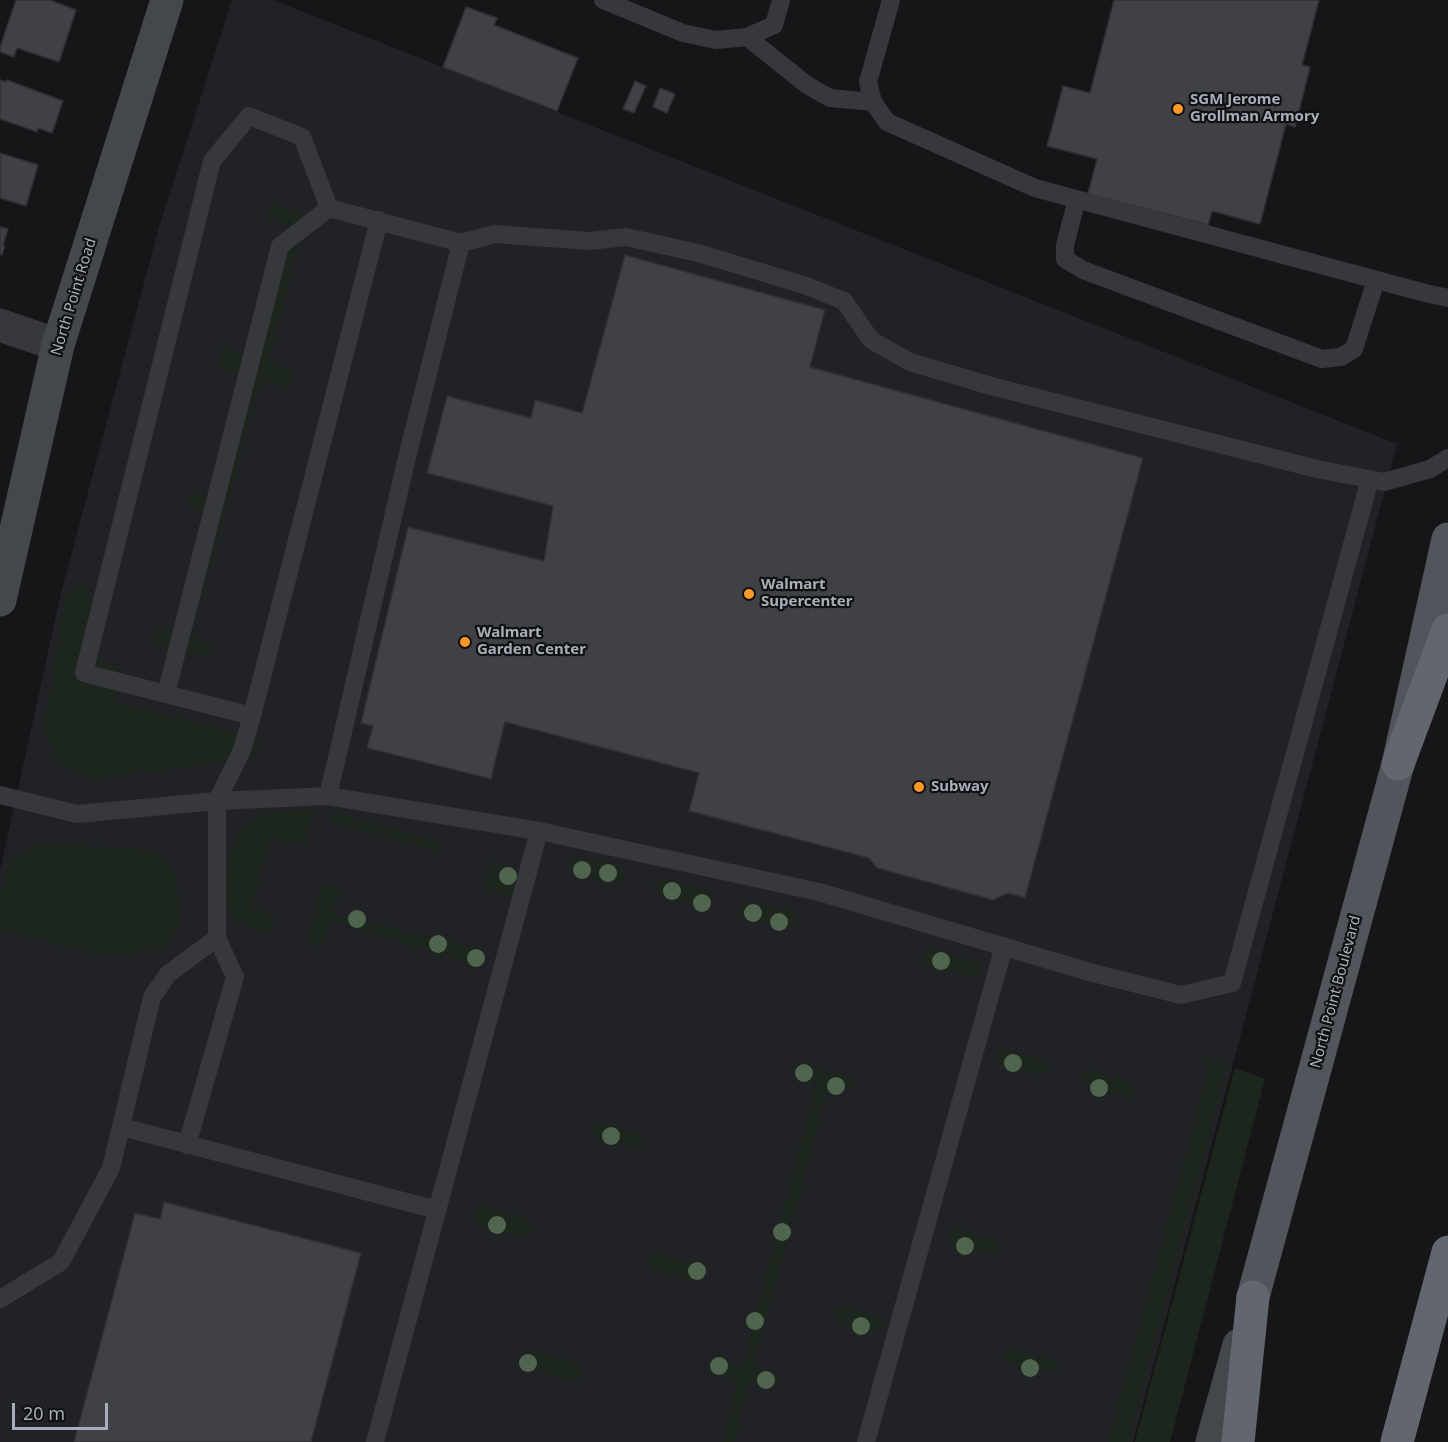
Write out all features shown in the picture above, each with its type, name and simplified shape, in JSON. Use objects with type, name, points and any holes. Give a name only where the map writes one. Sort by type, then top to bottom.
[{"type":"highway","points":[[1398,764],[1448,630]]},
{"type":"highway","points":[[1396,1442],[1448,1252]]},
{"type":"highway","points":[[1238,1442],[1253,1297]]},
{"type":"main road","name":"North Point Boulevard","points":[[1253,1297],[1398,764],[1448,539]]},
{"type":"street","name":"North Point Road","points":[[0,600],[58,345],[167,0]]},
{"type":"street","points":[[0,324],[58,345]]},
{"type":"street","name":"North Point Boulevard","points":[[1212,1442],[1253,1297]]},
{"type":"lane","points":[[603,0],[683,33],[716,40],[747,37],[774,25],[781,0]]},
{"type":"lane","points":[[891,0],[868,82],[873,102],[887,122],[1035,188],[1448,298]]},
{"type":"lane","points":[[747,37],[807,85],[830,98],[873,102]]},
{"type":"lane","points":[[252,716],[84,673],[212,161],[249,116],[302,137],[329,208]]},
{"type":"lane","points":[[1077,199],[1065,245],[1065,259],[1074,265],[1322,359],[1341,357],[1354,349],[1376,280]]},
{"type":"lane","points":[[329,208],[461,243],[495,234],[589,241],[626,237],[698,253],[804,285],[844,302],[871,340],[910,362],[991,386],[1317,469],[1384,482],[1430,469],[1448,458]]},
{"type":"lane","points":[[166,694],[280,246],[329,208]]},
{"type":"lane","points":[[187,1145],[235,977],[217,938],[217,801],[242,750],[252,716],[379,220]]},
{"type":"lane","points":[[328,795],[408,453],[461,243]]},
{"type":"lane","points":[[0,795],[77,814],[217,801],[328,795],[539,831],[819,892],[1093,973],[1181,995],[1232,983],[1370,479]]},
{"type":"lane","points":[[375,1442],[539,831]]},
{"type":"lane","points":[[0,1299],[61,1262],[111,1168],[152,997],[168,974],[217,938]]},
{"type":"lane","points":[[866,1442],[1004,946]]},
{"type":"lane","points":[[122,1128],[437,1210]]},
{"type":"shaded area","points":[[232,0],[273,0],[1397,444],[1133,1442],[0,1442],[0,871],[61,593],[159,227]]},
{"type":"shaded area","points":[[274,204],[306,216],[269,361],[294,372],[287,388],[260,380],[191,636],[211,645],[214,652],[210,657],[155,643],[152,635],[158,628],[180,633],[212,513],[191,509],[189,498],[195,494],[216,497],[248,378],[218,367],[222,348],[255,359],[290,225],[269,219],[266,210]]},
{"type":"shaded area","points":[[86,582],[91,605],[81,659],[117,665],[114,701],[265,740],[250,757],[199,766],[91,779],[57,763],[49,739],[43,735],[66,594]]},
{"type":"shaded area","points":[[315,810],[305,846],[271,839],[252,907],[274,917],[271,934],[234,921],[224,895],[227,864],[237,833],[263,812]]},
{"type":"shaded area","points":[[334,813],[440,842],[440,851],[331,823]]},
{"type":"shaded area","points":[[38,844],[153,850],[175,870],[180,924],[165,948],[109,957],[0,930],[0,894],[10,861]]},
{"type":"shaded area","points":[[580,858],[618,865],[625,876],[617,884],[576,875],[569,861]]},
{"type":"shaded area","points":[[491,862],[519,869],[514,898],[484,889]]},
{"type":"shaded area","points":[[663,880],[704,889],[711,897],[711,903],[703,908],[660,895],[653,885]]},
{"type":"shaded area","points":[[328,883],[340,889],[332,914],[484,950],[479,966],[330,921],[325,943],[318,946],[308,943],[321,887]]},
{"type":"shaded area","points":[[750,902],[787,909],[798,919],[796,928],[751,921],[738,914],[739,906]]},
{"type":"shaded area","points":[[933,950],[978,963],[981,970],[977,976],[927,966],[924,953]]},
{"type":"shaded area","points":[[1003,1049],[1045,1061],[1051,1070],[1038,1074],[997,1062],[995,1051]]},
{"type":"shaded area","points":[[1205,1058],[1228,1064],[1128,1442],[1108,1442],[1210,1065],[1203,1062]]},
{"type":"shaded area","points":[[800,1064],[853,1077],[856,1085],[849,1089],[829,1085],[753,1368],[780,1376],[773,1388],[750,1383],[734,1442],[722,1442],[738,1381],[714,1374],[713,1365],[716,1362],[743,1366],[816,1084],[798,1077],[793,1069]]},
{"type":"shaded area","points":[[1235,1068],[1265,1079],[1170,1442],[1135,1442]]},
{"type":"shaded area","points":[[1088,1070],[1131,1082],[1135,1092],[1131,1098],[1082,1085],[1080,1075]]},
{"type":"shaded area","points":[[597,1122],[642,1135],[646,1142],[641,1149],[594,1136],[590,1127]]},
{"type":"shaded area","points":[[483,1205],[528,1219],[531,1229],[523,1237],[480,1226],[474,1213]]},
{"type":"shaded area","points":[[953,1228],[995,1239],[999,1248],[992,1254],[950,1243],[946,1233]]},
{"type":"shaded area","points":[[654,1253],[702,1266],[703,1275],[693,1281],[651,1270],[647,1260]]},
{"type":"shaded area","points":[[841,1306],[882,1317],[886,1325],[878,1331],[838,1320],[834,1310]]},
{"type":"shaded area","points":[[1013,1349],[1054,1360],[1059,1367],[1057,1373],[1009,1363],[1005,1354]]},
{"type":"shaded area","points":[[539,1351],[578,1364],[583,1370],[575,1381],[537,1371],[531,1357]]},
{"type":"building","points":[[16,0],[50,0],[76,10],[59,62],[17,48],[14,57],[0,52]]},
{"type":"building","name":"SGM Jerome Grollman Armory","points":[[1114,0],[1319,0],[1302,65],[1310,67],[1295,127],[1286,124],[1260,224],[1212,211],[1208,225],[1088,194],[1097,159],[1047,146],[1063,86],[1090,93]]},
{"type":"building","points":[[466,7],[497,18],[494,25],[578,58],[557,111],[443,67]]},
{"type":"building","points":[[0,80],[6,82],[7,80],[63,101],[52,133],[38,128],[37,132],[0,119]]},
{"type":"building","points":[[635,81],[646,86],[634,113],[623,109]]},
{"type":"building","points":[[660,88],[675,94],[667,113],[653,107]]},
{"type":"building","points":[[0,153],[38,165],[26,206],[0,198]]},
{"type":"building","points":[[0,227],[8,229],[2,255],[0,254]]},
{"type":"building","name":"Walmart Supercenter","points":[[625,255],[825,310],[810,367],[1143,458],[1025,898],[1008,893],[993,900],[877,868],[869,858],[689,811],[699,773],[505,722],[491,779],[367,748],[373,726],[361,723],[408,527],[544,561],[553,506],[427,473],[447,396],[531,418],[535,400],[582,413]]},
{"type":"building","points":[[164,1202],[361,1253],[311,1442],[74,1442],[135,1213],[160,1219]]},
{"type":"place","name":"SGM Jerome Grollman Armory","points":[[1178,109]]},
{"type":"place","name":"Walmart Supercenter","points":[[749,594]]},
{"type":"place","name":"Walmart Garden Center","points":[[465,642]]},
{"type":"place","name":"Subway","points":[[919,787]]}]
